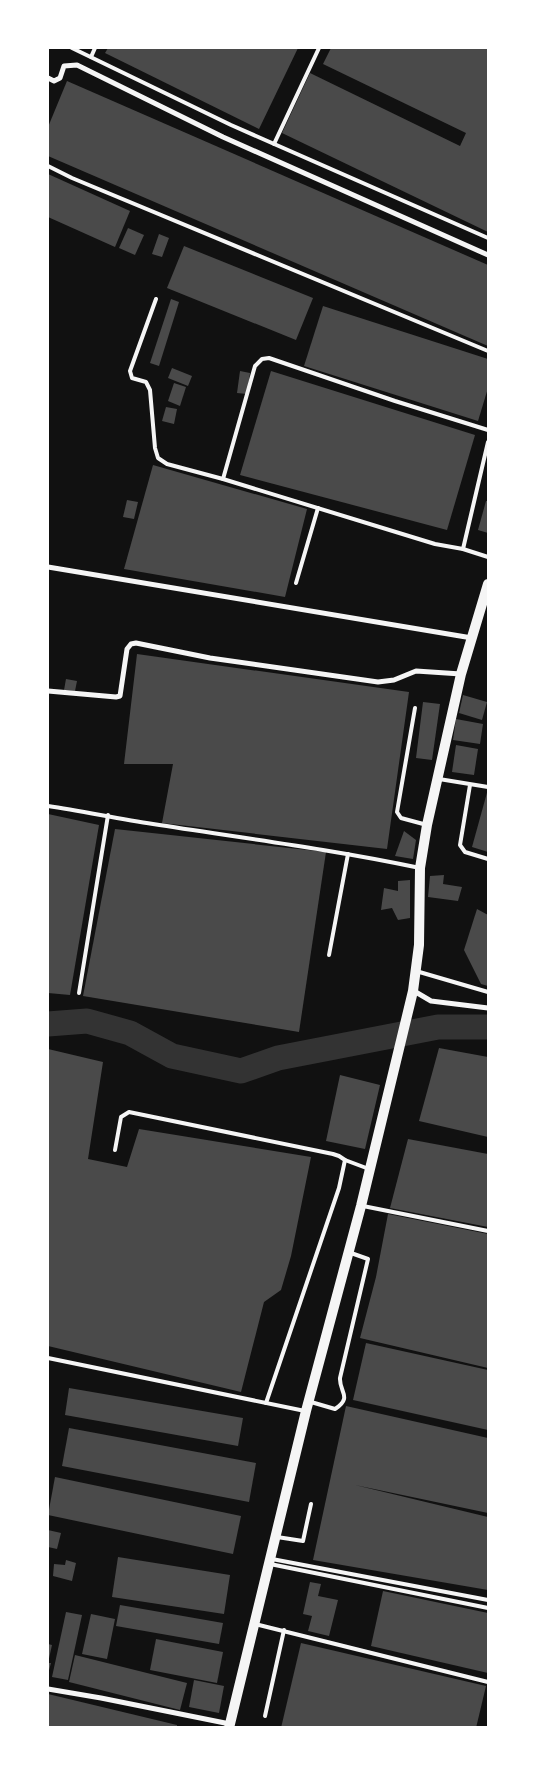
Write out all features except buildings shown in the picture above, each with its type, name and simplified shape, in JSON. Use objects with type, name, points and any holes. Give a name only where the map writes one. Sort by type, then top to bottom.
[{"type":"main road","points":[[230,1726],[307,1406],[361,1206],[413,991],[419,944],[420,868],[427,825],[460,674],[488,584]]},
{"type":"street","points":[[48,78],[54,81],[60,78],[64,66],[77,65],[223,137],[488,255]]},
{"type":"street","points":[[48,566],[472,638]]},
{"type":"street","points":[[48,691],[116,698],[120,696],[127,649],[131,644],[136,643],[210,658],[378,682],[394,680],[416,670],[460,674]]},
{"type":"street","points":[[413,991],[431,1001],[488,1008]]},
{"type":"street","points":[[48,1689],[101,1698],[230,1726]]},
{"type":"lane","points":[[72,48],[232,125],[488,238]]},
{"type":"lane","points":[[91,57],[95,48]]},
{"type":"lane","points":[[274,144],[319,48]]},
{"type":"lane","points":[[48,166],[81,182],[488,351]]},
{"type":"lane","points":[[156,299],[130,371],[132,378],[146,382],[150,390],[155,448],[158,458],[167,464],[223,479],[435,544],[463,549],[488,557]]},
{"type":"lane","points":[[223,479],[255,366],[265,358],[488,430]]},
{"type":"lane","points":[[463,549],[488,442]]},
{"type":"lane","points":[[296,583],[318,508]]},
{"type":"lane","points":[[415,708],[397,812],[401,818],[427,825]]},
{"type":"lane","points":[[438,779],[488,788]]},
{"type":"lane","points":[[470,784],[460,845],[464,852],[488,858]]},
{"type":"lane","points":[[48,806],[108,815],[150,824],[348,854],[420,868]]},
{"type":"lane","points":[[79,993],[108,815]]},
{"type":"lane","points":[[329,954],[348,854]]},
{"type":"lane","points":[[416,971],[488,992]]},
{"type":"lane","points":[[115,1150],[121,1117],[129,1112],[333,1154],[369,1169]]},
{"type":"lane","points":[[266,1403],[339,1188],[345,1160]]},
{"type":"lane","points":[[361,1206],[488,1231]]},
{"type":"lane","points":[[48,1358],[266,1403],[336,1409],[343,1403],[345,1398],[340,1378],[368,1259],[348,1252]]},
{"type":"lane","points":[[275,1537],[303,1541],[311,1504]]},
{"type":"lane","points":[[269,1561],[488,1600]]},
{"type":"lane","points":[[269,1561],[488,1608]]},
{"type":"lane","points":[[255,1624],[488,1682]]},
{"type":"lane","points":[[265,1716],[284,1630]]},
{"type":"waterway","points":[[48,1024],[87,1021],[130,1033],[172,1056],[241,1071],[278,1058],[438,1027],[488,1027]]}]
